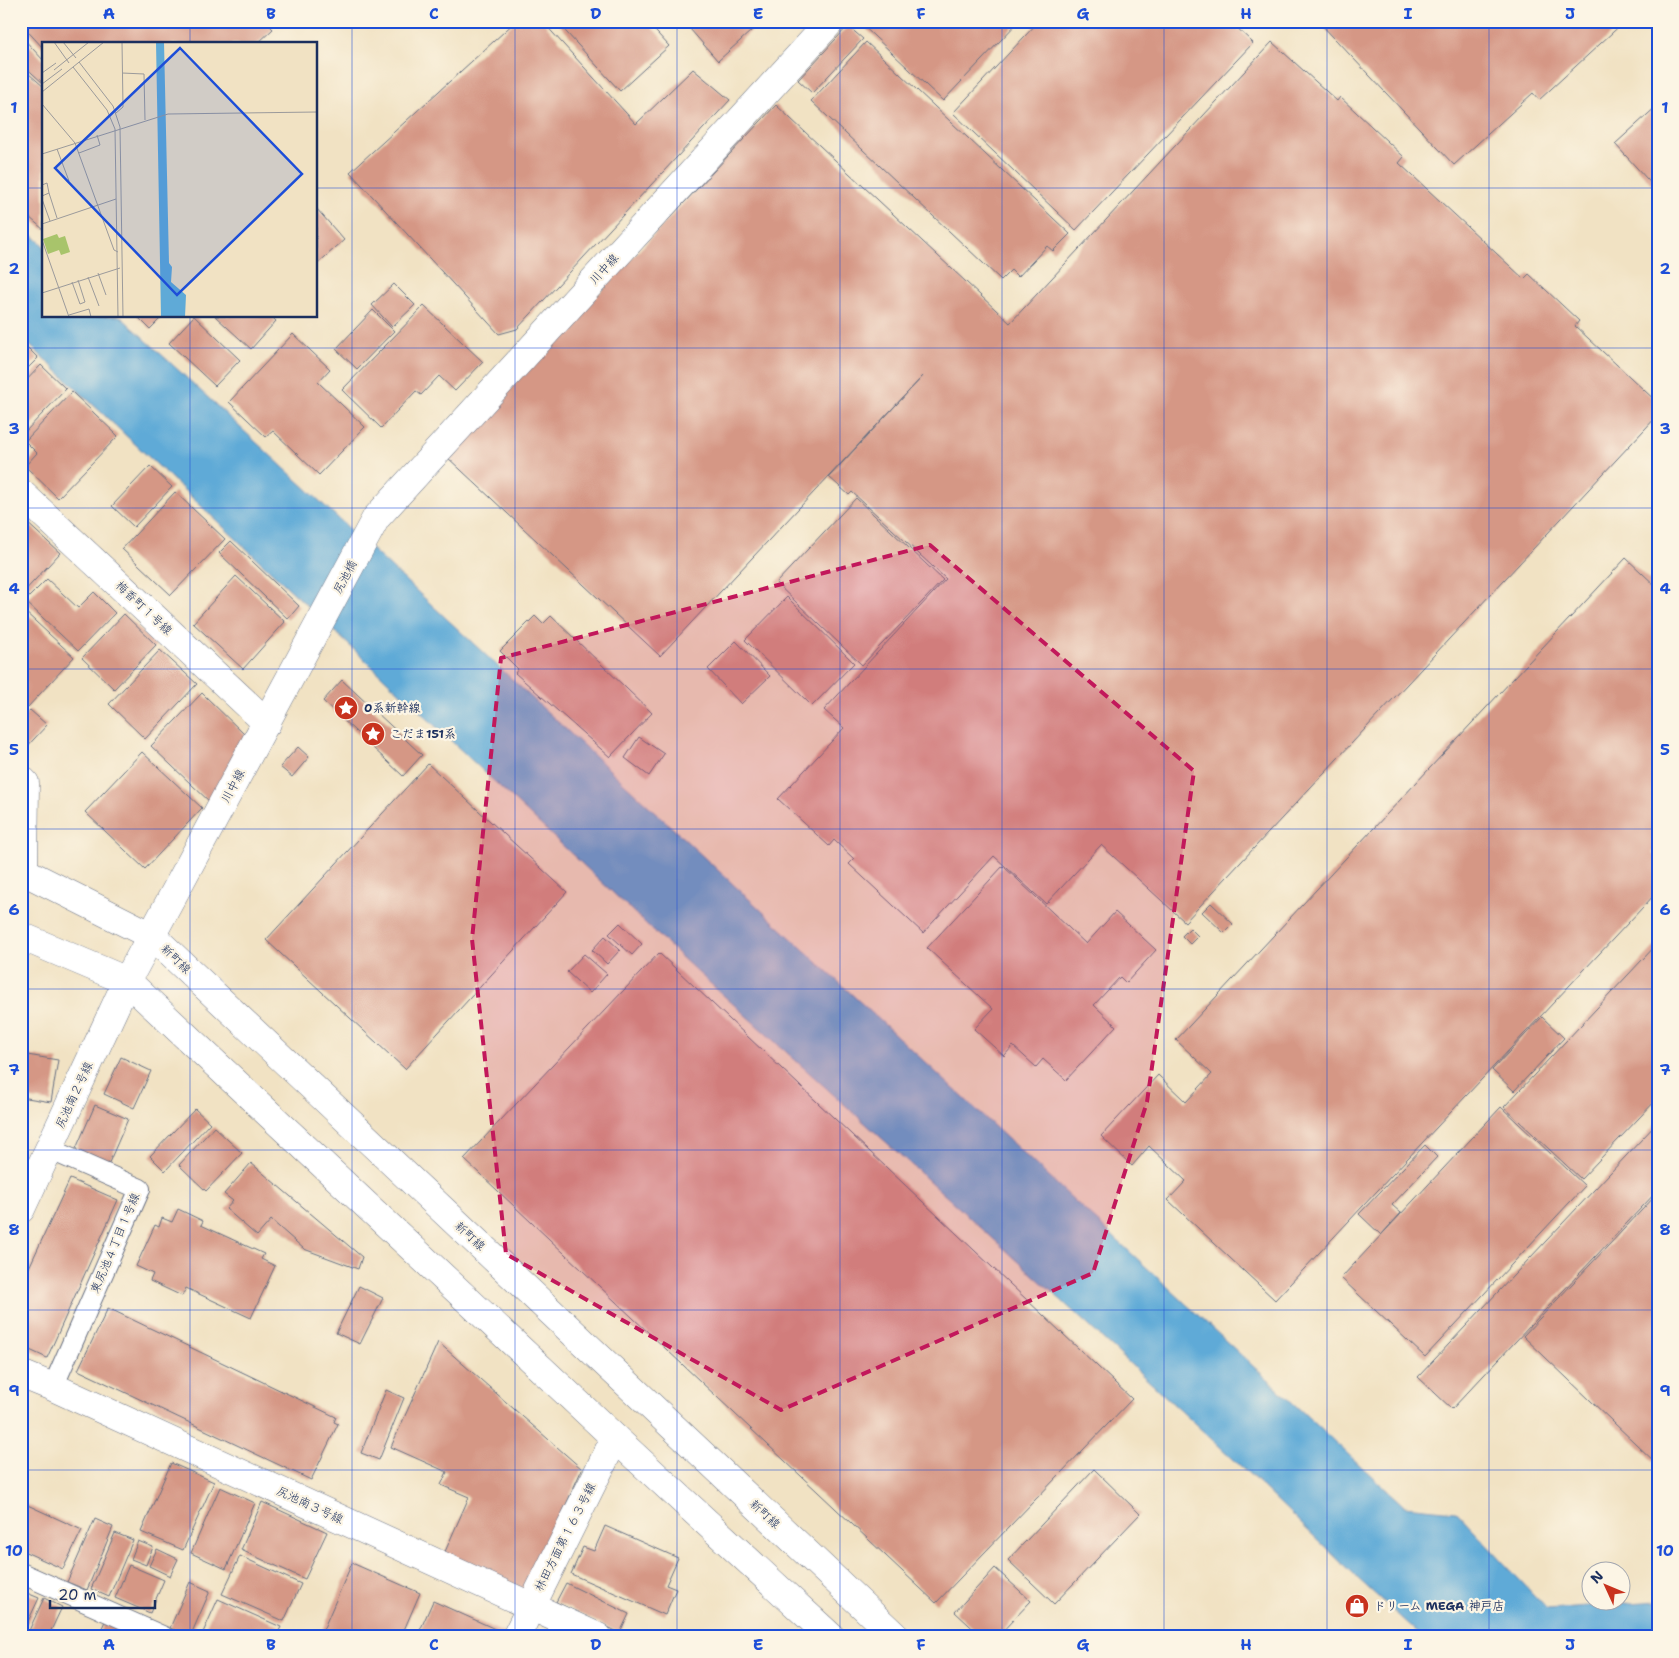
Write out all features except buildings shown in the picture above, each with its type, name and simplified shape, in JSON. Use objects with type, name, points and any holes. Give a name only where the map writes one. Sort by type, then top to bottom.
[{"type":"street","name":"川中線","points":[[376,518],[831,21]]},
{"type":"street","name":"梅香町１号線","points":[[21,493],[267,723]]},
{"type":"street","name":"尻池橋","points":[[314,636],[376,518]]},
{"type":"street","name":"川中線","points":[[127,981],[314,636]]},
{"type":"street","points":[[21,779],[25,783],[23,870]]},
{"type":"street","name":"新町線","points":[[23,870],[152,936],[896,1637]]},
{"type":"street","points":[[21,936],[127,981],[615,1438],[831,1637]]},
{"type":"street","name":"尻池南２号線","points":[[21,1209],[127,981]]},
{"type":"street","name":"尻池南３号線","points":[[21,1374],[598,1637]]},
{"type":"street","name":"林田方面第１６３号線","points":[[516,1637],[615,1438]]},
{"type":"lane","name":"東尻池４丁目１号線","points":[[49,1149],[140,1190],[53,1387]]},
{"type":"lane","points":[[21,1573],[164,1637]]},
{"type":"highlighted area","points":[[930,545],[1194,771],[1147,1102],[1093,1273],[781,1410],[506,1254],[472,939],[501,658]]},
{"type":"water","points":[[21,225],[42,244],[42,318],[122,318],[1404,1506],[1455,1511],[1547,1609],[1582,1606],[1582,1610],[1632,1610],[1632,1603],[1658,1601],[1658,1637],[1422,1637],[1061,1300],[692,967],[21,337]]},
{"type":"place","name":"0系新幹線","points":[[346,708]]},
{"type":"place","name":"こだま151系","points":[[373,734]]},
{"type":"place","name":"ドリーム MEGA 神戸店","points":[[1357,1606]]}]
